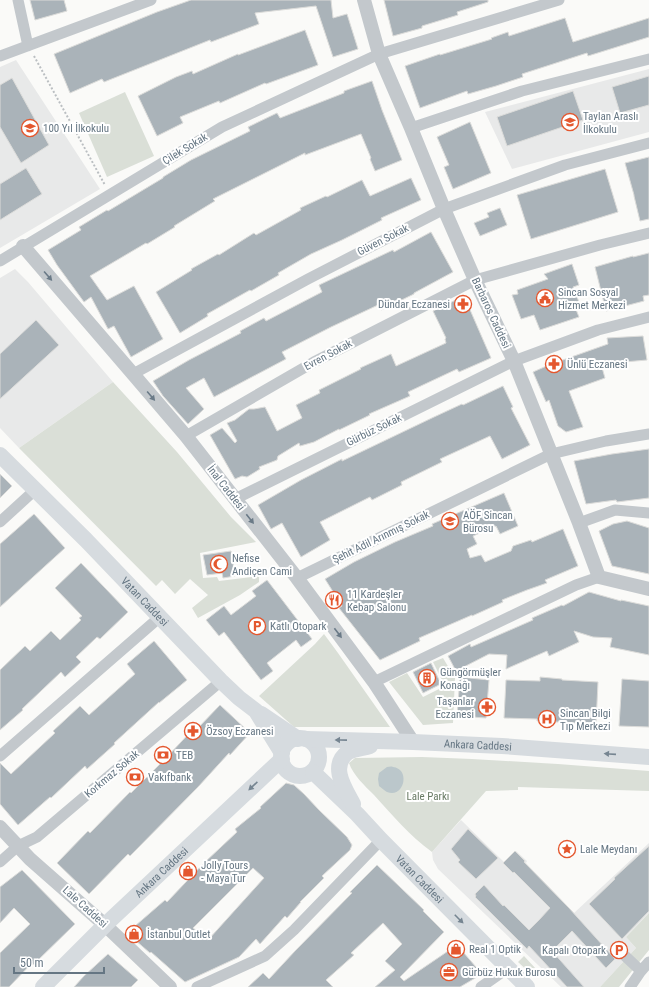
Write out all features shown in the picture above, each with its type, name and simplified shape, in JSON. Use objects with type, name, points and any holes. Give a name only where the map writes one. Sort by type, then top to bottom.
[{"type":"main road","name":"Vatan Caddesi","points":[[0,455],[36,489],[161,616],[222,681],[239,698],[256,711],[282,756]]},
{"type":"main road","points":[[256,711],[302,739],[311,742],[315,746],[319,756],[317,767],[308,775],[296,776],[286,770],[283,765],[282,756],[284,748],[292,740],[302,739]]},
{"type":"main road","name":"Ankara Caddesi","points":[[302,739],[502,746],[649,757]]},
{"type":"main road","points":[[357,814],[341,780],[339,770],[341,760],[349,752],[387,741]]},
{"type":"main road","name":"Ankara Caddesi","points":[[43,987],[105,925],[282,756]]},
{"type":"main road","name":"Vatan Caddesi","points":[[313,772],[357,814],[527,987]]},
{"type":"street","points":[[18,0],[28,46]]},
{"type":"street","points":[[0,56],[130,4],[151,0]]},
{"type":"street","name":"Barbaros Caddesi","points":[[364,0],[379,54],[475,280],[514,361],[599,577]]},
{"type":"street","name":"Çilek Sokak","points":[[0,261],[222,127],[379,54],[559,0]]},
{"type":"street","points":[[411,128],[522,91],[649,59]]},
{"type":"street","name":"Güven Sokak","points":[[133,374],[308,279],[444,209],[565,165],[649,143]]},
{"type":"street","name":"Evren Sokak","points":[[186,436],[314,362],[475,280],[649,233]]},
{"type":"street","name":"İnal Caddesi","points":[[23,246],[186,436],[297,578],[374,682],[413,742]]},
{"type":"street","name":"Gürbüz Sokak","points":[[235,499],[514,361],[598,330],[649,317]]},
{"type":"street","name":"Şehit Adil Arınmış Sokak","points":[[297,578],[551,454],[606,441],[649,434]]},
{"type":"street","points":[[0,522],[36,489]]},
{"type":"street","points":[[579,523],[615,510],[649,513]]},
{"type":"street","points":[[374,682],[576,585],[599,577],[649,590]]},
{"type":"street","points":[[0,756],[161,616]]},
{"type":"street","name":"Korkmaz Sokak","points":[[0,862],[18,846],[37,837],[222,681]]},
{"type":"street","name":"Lale Caddesi","points":[[0,827],[30,859],[105,925],[170,987]]},
{"type":"street","points":[[197,987],[266,956],[294,930],[381,840]]},
{"type":"street","points":[[624,955],[641,971]]},
{"type":"street","points":[[630,987],[649,962]]},
{"type":"street","points":[[481,987],[508,968]]},
{"type":"path","points":[[28,46],[110,194]]},
{"type":"shaded area","name":"100 Yıl İlkokulu","points":[[16,60],[100,189],[0,248],[0,67]]},
{"type":"shaded area","name":"Taylan Araslı İlkokulu","points":[[649,69],[649,132],[512,169],[485,112]]},
{"type":"shaded area","points":[[15,269],[28,282],[113,382],[19,448],[0,428],[0,278]]},
{"type":"shaded area","points":[[387,767],[399,769],[402,773],[403,783],[401,788],[393,793],[387,792],[379,786],[379,773]]},
{"type":"shaded area","points":[[461,820],[504,862],[516,851],[527,861],[526,863],[574,913],[649,843],[649,913],[626,937],[636,948],[600,987],[561,987],[438,869],[433,860],[432,852]]},
{"type":"green space","points":[[125,92],[154,156],[107,177],[79,113]]},
{"type":"green space","points":[[113,382],[177,452],[231,517],[256,542],[200,553],[203,578],[217,577],[219,581],[259,576],[259,582],[240,595],[198,618],[192,608],[208,595],[190,579],[175,594],[162,580],[156,586],[19,448]]},
{"type":"green space","points":[[324,634],[390,727],[294,727],[259,696]]},
{"type":"green space","points":[[443,658],[455,678],[453,723],[423,725],[389,682],[407,673],[423,697],[445,686],[433,662]]},
{"type":"green space","name":"Lale Parkı","points":[[422,757],[558,764],[649,771],[649,791],[518,787],[518,790],[486,791],[432,852],[394,818],[356,776],[349,763],[355,758]]},
{"type":"green space","points":[[649,913],[649,950],[619,987],[600,987],[636,948],[626,937]]},
{"type":"green space","points":[[524,956],[537,970],[532,975],[518,962]]},
{"type":"building","points":[[30,0],[64,0],[67,11],[35,20]]},
{"type":"building","points":[[191,0],[331,0],[333,18],[347,14],[358,49],[333,57],[316,6],[255,13],[259,24],[211,42],[210,40],[104,82],[102,79],[70,93],[54,54],[157,12]]},
{"type":"building","points":[[384,0],[488,0],[488,2],[457,12],[458,15],[422,26],[422,28],[393,36]]},
{"type":"building","points":[[565,18],[573,42],[649,18],[649,37],[588,56],[587,53],[522,74],[523,77],[496,86],[468,94],[467,91],[420,108],[405,66],[492,39],[491,38],[508,32],[509,36]]},
{"type":"building","points":[[305,30],[318,65],[266,84],[265,83],[220,103],[219,101],[180,117],[183,123],[157,136],[138,96],[176,77],[192,71],[193,74],[238,54]]},
{"type":"building","points":[[649,76],[649,105],[620,113],[612,87]]},
{"type":"building","points":[[12,78],[49,145],[21,163],[0,127],[0,85]]},
{"type":"building","points":[[372,81],[402,160],[375,171],[361,134],[305,155],[305,153],[213,199],[215,201],[174,226],[175,227],[90,276],[107,300],[134,286],[163,339],[131,357],[114,326],[108,329],[91,297],[84,302],[48,250],[81,230],[79,227],[191,160],[250,131],[248,127],[277,113],[280,118]]},
{"type":"building","points":[[573,91],[583,120],[507,146],[497,117]]},
{"type":"building","points":[[470,122],[491,173],[453,189],[444,167],[449,165],[437,137]]},
{"type":"building","points":[[649,157],[649,219],[640,221],[625,163]]},
{"type":"building","points":[[26,168],[42,194],[0,220],[0,184]]},
{"type":"building","points":[[605,169],[618,212],[531,239],[517,195]]},
{"type":"building","points":[[411,178],[421,200],[381,218],[382,220],[311,254],[278,273],[279,275],[207,314],[208,316],[180,333],[156,292],[192,270],[191,269],[218,254],[219,255],[254,233],[256,235],[301,210],[300,208],[326,196],[327,197],[362,180],[370,196]]},
{"type":"building","points":[[500,208],[507,225],[480,236],[474,223],[489,217],[487,213]]},
{"type":"building","points":[[431,232],[453,272],[414,294],[381,310],[378,305],[282,352],[286,359],[214,397],[204,378],[186,388],[204,409],[188,424],[163,396],[153,381],[241,333],[240,331],[264,318],[266,321],[322,292],[319,285],[393,250],[394,252]]},
{"type":"building","points":[[649,253],[649,295],[643,296],[644,301],[606,311],[595,267]]},
{"type":"building","name":"Sincan Sosyal Hizmet Merkezi","points":[[572,264],[579,285],[573,287],[579,302],[573,302],[579,317],[540,330],[534,315],[521,319],[512,295],[518,294],[517,290],[548,279],[544,274]]},
{"type":"building","points":[[464,296],[491,358],[459,372],[457,369],[408,392],[410,396],[369,414],[370,415],[314,442],[300,446],[299,443],[278,456],[277,460],[259,467],[260,469],[247,477],[242,476],[235,479],[210,435],[222,428],[235,443],[237,441],[227,423],[235,420],[249,409],[265,407],[277,431],[302,418],[296,405],[320,393],[319,390],[361,369],[360,368],[391,354],[396,366],[446,343],[446,338],[433,311]]},
{"type":"building","points":[[36,320],[59,345],[0,399],[0,354]]},
{"type":"building","points":[[643,336],[647,360],[601,364],[605,378],[569,391],[583,427],[566,432],[558,426],[549,400],[546,402],[533,372],[560,360],[608,344],[607,338]]},
{"type":"building","points":[[503,386],[513,407],[511,408],[530,445],[502,459],[490,436],[440,459],[442,462],[401,482],[402,485],[372,500],[370,497],[320,522],[330,540],[301,557],[282,523],[271,529],[258,505],[301,480],[342,459],[342,461]]},
{"type":"building","points":[[649,449],[649,498],[586,504],[574,461]]},
{"type":"building","points":[[0,474],[12,486],[0,498]]},
{"type":"building","points":[[504,493],[518,526],[500,534],[496,526],[473,536],[477,544],[467,549],[470,558],[481,555],[485,562],[511,551],[513,546],[531,540],[532,542],[563,529],[578,566],[545,580],[547,583],[502,600],[503,602],[419,638],[420,641],[380,660],[339,608],[342,606],[325,579],[354,562],[433,526],[432,524]]},
{"type":"building","points":[[34,514],[65,548],[0,607],[0,544]]},
{"type":"building","points":[[627,521],[649,528],[649,574],[612,566],[599,531],[613,524]]},
{"type":"building","name":"Nefise Andiçen Cami","points":[[231,551],[235,576],[223,578],[222,573],[207,575],[203,555]]},
{"type":"building","points":[[81,563],[128,612],[100,639],[97,637],[76,657],[81,662],[65,677],[61,672],[22,709],[23,710],[0,730],[0,670],[25,646],[30,651],[51,631],[60,640],[81,620],[79,618],[82,616],[55,588]]},
{"type":"building","name":"Katlı Otopark","points":[[267,580],[312,639],[301,647],[296,640],[267,663],[273,671],[261,680],[224,632],[219,636],[206,620],[224,606],[231,615],[256,596],[252,591]]},
{"type":"building","points":[[589,592],[621,601],[649,606],[649,655],[610,647],[612,638],[593,637],[574,631],[579,642],[549,656],[547,651],[506,669],[507,655],[489,654],[456,671],[448,656],[470,644],[471,647],[533,620],[532,618],[562,605],[563,606]]},
{"type":"building","points":[[154,641],[187,680],[159,702],[87,769],[85,766],[51,798],[50,797],[18,825],[0,804],[0,763],[11,774],[55,733],[53,731],[80,706],[89,715],[135,674],[127,664]]},
{"type":"building","name":"Güngörmüşler Konağı","points":[[431,663],[441,684],[423,693],[413,672]]},
{"type":"building","points":[[460,677],[489,680],[486,718],[457,716]]},
{"type":"building","points":[[540,677],[598,682],[596,724],[504,718],[506,680],[540,681]]},
{"type":"building","points":[[622,679],[649,681],[649,727],[619,726]]},
{"type":"building","points":[[220,705],[250,733],[130,856],[128,854],[89,894],[57,863],[88,831],[90,833],[130,792],[131,793],[195,727],[197,729]]},
{"type":"building","points":[[286,783],[294,785],[347,837],[352,845],[350,850],[322,876],[324,878],[300,902],[287,918],[285,916],[260,944],[256,939],[239,957],[185,982],[127,933],[165,900],[167,902],[204,863],[237,832],[235,829],[261,808],[260,807]],"holes":[[[253,868],[264,878],[208,940],[193,928]]]},
{"type":"building","points":[[468,829],[498,858],[476,879],[458,862],[460,860],[451,849]]},
{"type":"building","points":[[649,846],[649,911],[622,939],[589,904],[615,879],[614,878]]},
{"type":"building","points":[[515,851],[615,959],[606,968],[572,931],[552,951],[584,987],[567,987],[529,946],[527,949],[475,897],[475,894],[484,885],[503,906],[504,905],[529,930],[550,908],[503,863]]},
{"type":"building","points":[[377,865],[424,910],[423,911],[444,932],[400,977],[404,981],[457,945],[482,974],[460,987],[375,987],[395,970],[385,961],[402,944],[383,923],[351,953],[354,955],[326,980],[333,987],[248,987],[263,973],[269,979]]},
{"type":"building","points":[[22,870],[75,924],[33,965],[32,963],[9,987],[0,987],[0,953],[30,924],[14,908],[0,923],[0,887]]},
{"type":"building","points":[[108,954],[138,980],[131,987],[74,987],[84,976]]},
{"type":"place","name":"Taylan Araslı İlkokulu","points":[[570,122]]},
{"type":"place","name":"100 Yıl İlkokulu","points":[[30,128]]},
{"type":"place","name":"Sincan Sosyal Hizmet Merkezi","points":[[545,298]]},
{"type":"place","name":"Dündar Eczanesi","points":[[463,304]]},
{"type":"place","name":"Ünlü Eczanesi","points":[[554,364]]},
{"type":"place","name":"AÖF Sincan Bürosu","points":[[450,521]]},
{"type":"place","name":"Nefise Andiçen Cami","points":[[219,564]]},
{"type":"place","name":"11 Kardeşler Kebap Salonu","points":[[334,600]]},
{"type":"place","name":"Katlı Otopark","points":[[257,626]]},
{"type":"place","name":"Güngörmüşler Konağı","points":[[427,678]]},
{"type":"place","name":"Taşanlar Eczanesi","points":[[487,707]]},
{"type":"place","name":"Sincan Bilgi Tıp Merkezi","points":[[547,719]]},
{"type":"place","name":"Özsoy Eczanesi","points":[[193,731]]},
{"type":"place","name":"TEB","points":[[163,755]]},
{"type":"place","name":"Vakıfbank","points":[[135,777]]},
{"type":"place","name":"Lale Meydanı","points":[[567,849]]},
{"type":"place","name":"Jolly Tours - Maya Tur","points":[[188,871]]},
{"type":"place","name":"İstanbul Outlet","points":[[134,934]]},
{"type":"place","name":"Real 1 Optik","points":[[456,949]]},
{"type":"place","name":"Kapalı Otopark","points":[[619,950]]},
{"type":"place","name":"Gürbüz Hukuk Burosu","points":[[449,972]]}]
